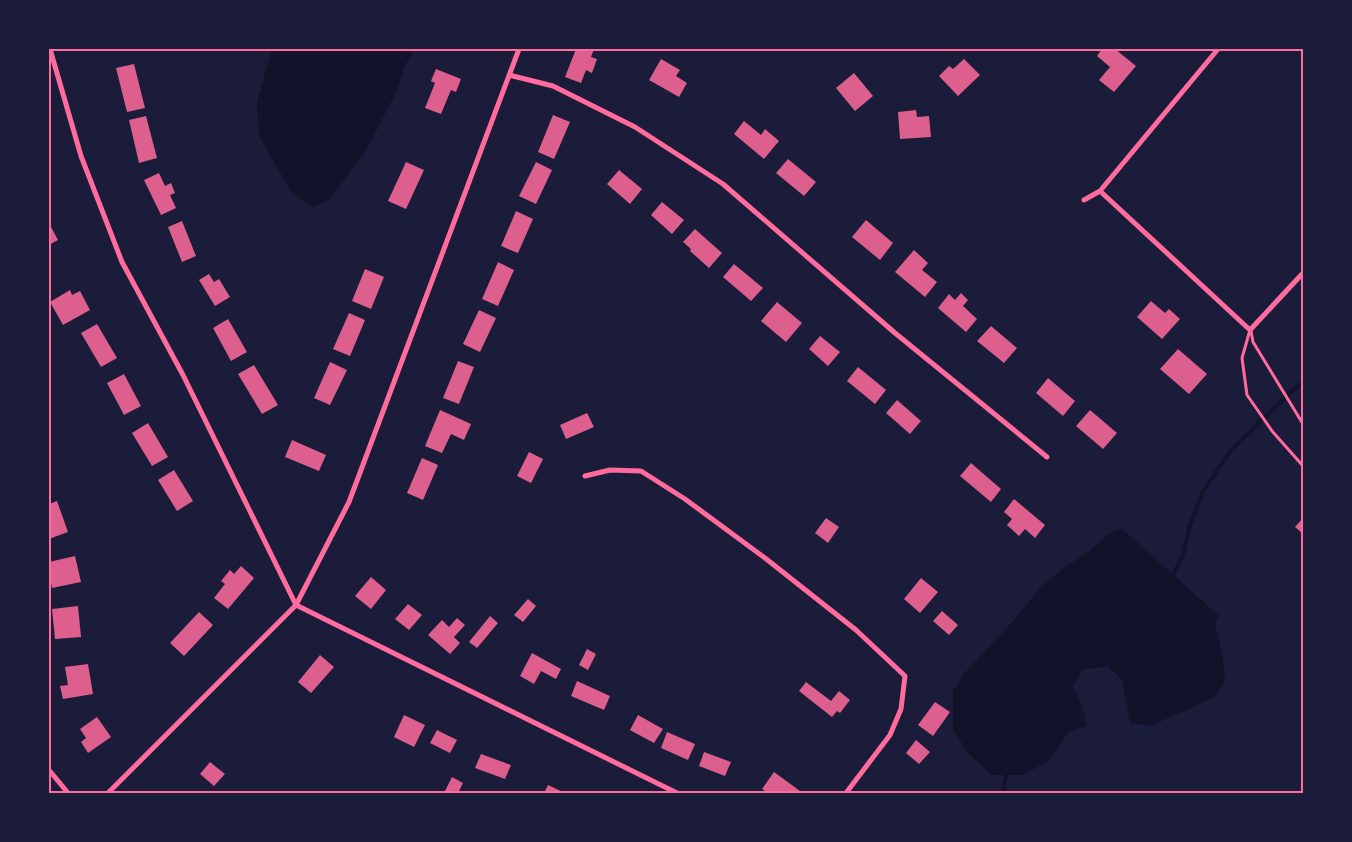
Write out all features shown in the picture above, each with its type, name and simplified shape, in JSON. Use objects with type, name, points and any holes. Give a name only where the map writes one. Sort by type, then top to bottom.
[{"type":"street","points":[[50,49],[81,156],[122,262],[182,376],[296,605],[677,793]]},
{"type":"street","points":[[108,793],[296,605],[349,502],[518,49]]},
{"type":"street","points":[[1084,200],[1100,191],[1218,49]]},
{"type":"street","points":[[509,75],[553,86],[635,127],[722,184],[895,333],[1047,457]]},
{"type":"street","points":[[1100,191],[1250,330],[1303,273]]},
{"type":"street","points":[[585,476],[610,470],[641,471],[685,499],[765,558],[856,630],[905,676],[901,710],[890,734],[846,793]]},
{"type":"street","points":[[49,770],[68,793]]},
{"type":"lane","points":[[1250,330],[1253,342],[1303,424]]},
{"type":"lane","points":[[1250,330],[1242,358],[1247,394],[1272,432],[1303,466]]},
{"type":"shaded area","points":[[272,49],[412,49],[412,55],[405,65],[397,90],[366,151],[329,200],[312,207],[291,191],[259,136],[257,102]]},
{"type":"shaded area","points":[[1122,529],[1219,616],[1215,623],[1225,680],[1215,697],[1150,726],[1130,723],[1122,680],[1108,666],[1082,670],[1073,687],[1082,705],[1087,726],[1068,732],[1049,761],[1022,775],[992,775],[968,753],[953,729],[953,691],[964,674],[1014,620],[1041,587],[1065,567],[1090,551],[1109,533]]},
{"type":"building","points":[[576,49],[594,49],[591,57],[597,59],[592,73],[586,70],[581,83],[565,77]]},
{"type":"building","points":[[1102,49],[1115,49],[1136,66],[1114,92],[1099,80],[1110,67],[1097,56]]},
{"type":"building","points":[[661,59],[680,70],[676,76],[687,83],[679,97],[649,80]]},
{"type":"building","points":[[964,59],[980,75],[958,96],[939,76],[949,66],[953,69]]},
{"type":"building","points":[[134,64],[145,108],[127,112],[116,68]]},
{"type":"building","points":[[436,69],[461,79],[456,92],[451,90],[441,114],[425,108],[435,83],[431,81]]},
{"type":"building","points":[[854,73],[873,96],[855,111],[836,88]]},
{"type":"building","points":[[916,110],[917,117],[929,116],[931,137],[900,139],[898,112]]},
{"type":"building","points":[[553,115],[570,122],[554,159],[538,152]]},
{"type":"building","points":[[146,116],[157,158],[139,163],[129,120]]},
{"type":"building","points":[[744,121],[761,135],[765,129],[779,141],[764,159],[734,134]]},
{"type":"building","points":[[788,159],[816,182],[804,196],[776,173]]},
{"type":"building","points":[[406,162],[424,170],[406,209],[388,201]]},
{"type":"building","points":[[536,162],[552,170],[536,204],[519,196]]},
{"type":"building","points":[[619,170],[642,189],[630,204],[607,184]]},
{"type":"building","points":[[159,173],[165,186],[171,183],[175,193],[170,195],[176,208],[161,215],[144,180]]},
{"type":"building","points":[[662,202],[684,220],[672,234],[651,215]]},
{"type":"building","points":[[516,211],[533,219],[518,253],[501,246]]},
{"type":"building","points":[[866,220],[893,243],[880,260],[852,237]]},
{"type":"building","points":[[182,221],[196,256],[182,262],[168,227]]},
{"type":"building","points":[[49,226],[58,240],[49,245]]},
{"type":"building","points":[[695,229],[722,253],[709,268],[683,242]]},
{"type":"building","points":[[914,250],[928,263],[922,270],[937,282],[925,297],[895,272]]},
{"type":"building","points":[[498,262],[514,270],[498,306],[482,299]]},
{"type":"building","points":[[734,264],[763,288],[751,301],[723,277]]},
{"type":"building","points":[[365,269],[384,277],[371,309],[352,301]]},
{"type":"building","points":[[209,274],[214,282],[219,279],[230,297],[215,306],[199,280]]},
{"type":"building","points":[[70,290],[72,295],[80,291],[90,310],[63,325],[50,302]]},
{"type":"building","points":[[961,293],[968,300],[963,306],[977,319],[966,332],[938,308],[949,294],[955,300]]},
{"type":"building","points":[[1151,301],[1165,313],[1169,309],[1180,319],[1162,339],[1137,317]]},
{"type":"building","points":[[777,302],[802,323],[786,342],[761,321]]},
{"type":"building","points":[[479,310],[496,318],[480,352],[463,344]]},
{"type":"building","points":[[349,313],[365,320],[350,356],[333,349]]},
{"type":"building","points":[[228,319],[247,352],[231,361],[213,328]]},
{"type":"building","points":[[97,324],[117,358],[101,367],[81,333]]},
{"type":"building","points":[[991,326],[1017,348],[1004,363],[977,341]]},
{"type":"building","points":[[820,336],[840,352],[828,366],[809,349]]},
{"type":"building","points":[[1178,349],[1207,374],[1189,394],[1160,369]]},
{"type":"building","points":[[458,361],[474,367],[459,404],[443,398]]},
{"type":"building","points":[[330,362],[347,370],[330,405],[314,398]]},
{"type":"building","points":[[254,365],[278,405],[262,414],[238,374]]},
{"type":"building","points":[[858,367],[886,390],[875,404],[847,381]]},
{"type":"building","points":[[124,374],[141,406],[124,415],[107,383]]},
{"type":"building","points":[[1048,378],[1075,401],[1063,416],[1036,393]]},
{"type":"building","points":[[897,400],[921,421],[910,434],[886,413]]},
{"type":"building","points":[[440,410],[471,424],[464,440],[451,434],[442,453],[425,446]]},
{"type":"building","points":[[1090,410],[1117,433],[1103,449],[1076,426]]},
{"type":"building","points":[[587,413],[594,427],[566,439],[560,425]]},
{"type":"building","points":[[148,423],[168,457],[152,466],[132,433]]},
{"type":"building","points":[[292,440],[326,455],[319,471],[285,457]]},
{"type":"building","points":[[529,452],[543,459],[531,483],[517,476]]},
{"type":"building","points":[[422,458],[438,465],[423,500],[407,493]]},
{"type":"building","points":[[971,463],[1001,489],[991,502],[960,476]]},
{"type":"building","points":[[174,470],[193,501],[177,511],[158,480]]},
{"type":"building","points":[[1014,499],[1045,525],[1035,538],[1025,529],[1019,536],[1007,525],[1012,519],[1004,512]]},
{"type":"building","points":[[57,501],[68,532],[49,539],[49,504]]},
{"type":"building","points":[[826,518],[839,527],[828,543],[815,533]]},
{"type":"building","points":[[1303,518],[1303,534],[1295,527]]},
{"type":"building","points":[[75,556],[81,582],[52,588],[49,562]]},
{"type":"building","points":[[241,566],[254,578],[228,609],[214,598],[225,584],[221,581],[230,570],[234,574]]},
{"type":"building","points":[[371,577],[386,590],[371,609],[355,596]]},
{"type":"building","points":[[921,578],[938,592],[920,613],[904,599]]},
{"type":"building","points":[[528,599],[536,606],[523,622],[514,615]]},
{"type":"building","points":[[408,604],[422,615],[409,630],[395,619]]},
{"type":"building","points":[[78,606],[81,637],[55,639],[52,609]]},
{"type":"building","points":[[942,611],[958,625],[949,635],[933,621]]},
{"type":"building","points":[[199,612],[213,625],[184,656],[170,643]]},
{"type":"building","points":[[490,616],[498,623],[477,648],[469,642]]},
{"type":"building","points":[[457,618],[465,625],[454,637],[460,643],[450,654],[428,635],[442,620],[449,627]]},
{"type":"building","points":[[587,649],[596,654],[588,670],[579,665]]},
{"type":"building","points":[[532,653],[561,669],[556,679],[541,671],[534,684],[520,676]]},
{"type":"building","points":[[320,655],[334,667],[311,693],[298,682]]},
{"type":"building","points":[[88,664],[93,694],[63,699],[60,686],[68,685],[65,667]]},
{"type":"building","points":[[577,681],[610,696],[604,710],[571,696]]},
{"type":"building","points":[[806,682],[831,701],[839,691],[850,700],[840,713],[837,711],[832,717],[799,691]]},
{"type":"building","points":[[935,702],[950,712],[933,736],[918,725]]},
{"type":"building","points":[[404,715],[425,725],[414,747],[394,737]]},
{"type":"building","points":[[638,715],[663,729],[654,743],[630,730]]},
{"type":"building","points":[[97,717],[111,737],[88,753],[81,742],[86,738],[80,729]]},
{"type":"building","points":[[437,730],[457,740],[450,753],[430,743]]},
{"type":"building","points":[[667,732],[695,744],[688,760],[661,748]]},
{"type":"building","points":[[916,740],[930,752],[919,764],[906,753]]},
{"type":"building","points":[[704,752],[731,762],[725,776],[699,766]]},
{"type":"building","points":[[481,754],[511,765],[505,779],[475,768]]},
{"type":"building","points":[[210,762],[225,774],[214,786],[200,774]]},
{"type":"building","points":[[774,772],[800,791],[798,793],[768,793],[762,789]]},
{"type":"building","points":[[452,777],[463,783],[458,793],[444,793]]},
{"type":"building","points":[[548,785],[565,793],[544,793]]},
{"type":"waterway","points":[[1173,575],[1182,558],[1190,525],[1202,493],[1231,450],[1293,390],[1303,383]]},
{"type":"waterway","points":[[1003,793],[1006,775]]}]
